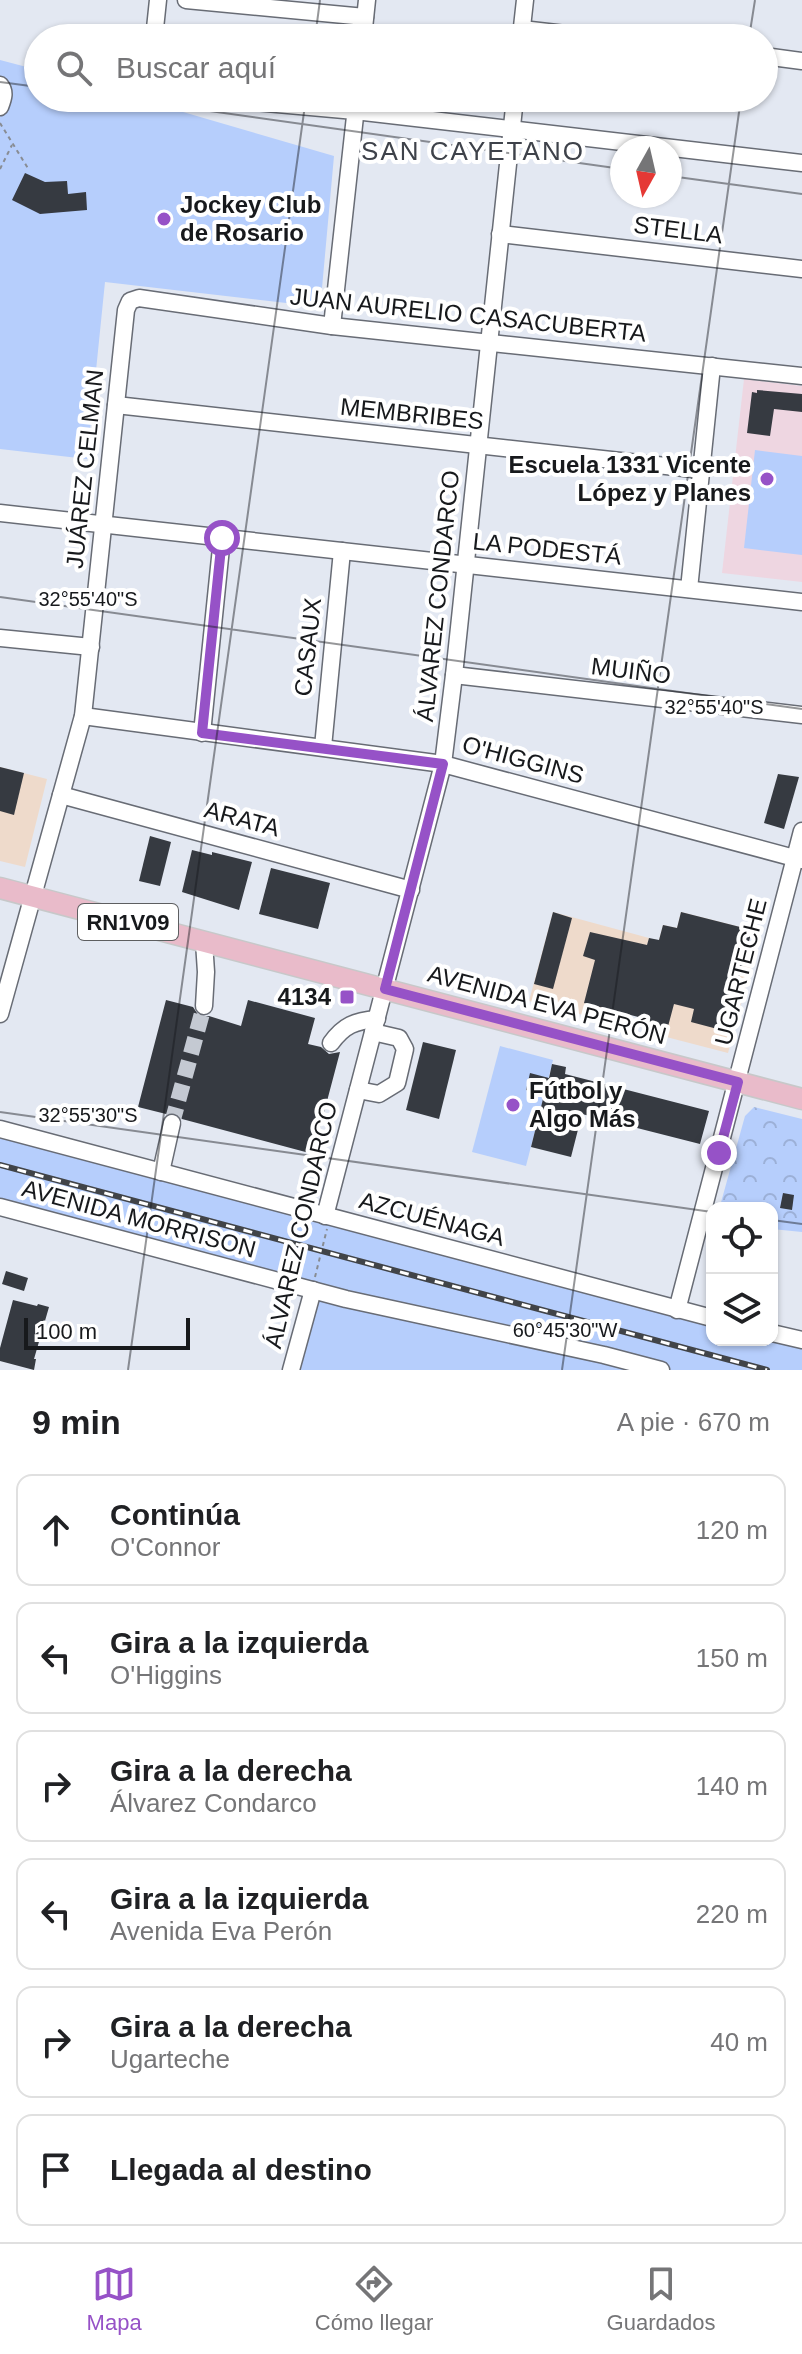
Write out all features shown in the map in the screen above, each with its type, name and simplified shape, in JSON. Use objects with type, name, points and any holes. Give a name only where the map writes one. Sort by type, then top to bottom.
[{"type":"main road","name":"AVENIDA EVA PERÓN","points":[[0,888],[802,1099]]},
{"type":"street","points":[[155,24],[158,0]]},
{"type":"street","points":[[186,0],[365,17]]},
{"type":"street","points":[[364,24],[367,0]]},
{"type":"street","points":[[522,24],[525,0]]},
{"type":"street","points":[[778,58],[802,61]]},
{"type":"street","points":[[0,85],[4,97],[0,107]]},
{"type":"street","points":[[332,326],[355,112]]},
{"type":"street","points":[[403,112],[802,163]]},
{"type":"street","name":"ÁLVAREZ CONDARCO","points":[[325,1216],[443,764],[513,112]]},
{"type":"street","name":"STELLA","points":[[500,234],[802,269]]},
{"type":"street","name":"JUAN AURELIO CASACUBERTA","points":[[130,301],[139,298],[332,326],[802,376]]},
{"type":"street","name":"JUÁREZ CELMAN","points":[[0,1014],[83,716],[126,310],[130,301]]},
{"type":"street","points":[[689,589],[712,366]]},
{"type":"street","name":"MEMBRIBES","points":[[116,405],[702,470]]},
{"type":"street","name":"LA PODESTÁ","points":[[0,513],[802,602]]},
{"type":"street","points":[[202,733],[222,538]]},
{"type":"street","name":"CASAUX","points":[[323,747],[342,551]]},
{"type":"street","points":[[0,638],[91,647]]},
{"type":"street","name":"MUIÑO","points":[[454,675],[802,715]]},
{"type":"street","name":"O'HIGGINS","points":[[83,716],[443,764],[799,859]]},
{"type":"street","name":"ARATA","points":[[61,795],[411,890]]},
{"type":"street","name":"UGARTECHE","points":[[677,1310],[799,859],[802,831]]},
{"type":"street","points":[[204,942],[204,1006]]},
{"type":"street","points":[[331,1043],[340,1031],[353,1022],[375,1025],[399,1038],[405,1049],[397,1083],[379,1094],[358,1090]]},
{"type":"street","points":[[161,1172],[172,1123]]},
{"type":"street","name":"AZCUÉNAGA","points":[[0,1129],[706,1317]]},
{"type":"street","name":"AVENIDA MORRISON","points":[[0,1207],[346,1299],[661,1370]]},
{"type":"street","name":"ÁLVAREZ CONDARCO","points":[[291,1370],[313,1290]]},
{"type":"street","points":[[778,1334],[802,1340]]},
{"type":"path","points":[[0,123],[29,170]]},
{"type":"path","points":[[0,169],[13,144]]},
{"type":"path","name":"ÁLVAREZ CONDARCO","points":[[313,1290],[327,1230],[325,1216]]},
{"type":"shaded area","name":"Escuela 1331 Vicente López y Planes","points":[[744,379],[802,386],[802,582],[722,573]]},
{"type":"shaded area","points":[[0,767],[47,779],[25,867],[0,861]]},
{"type":"shaded area","points":[[553,912],[649,938],[626,1026],[529,1001]]},
{"type":"shaded area","points":[[681,912],[752,930],[747,949],[755,952],[728,1053],[647,1032],[670,943],[659,940],[663,925],[677,928]]},
{"type":"green space","name":"Jockey Club de Rosario","points":[[0,60],[24,66],[24,112],[183,112],[334,156],[321,299],[312,306],[105,282],[87,459],[0,449]]},
{"type":"green space","points":[[755,450],[802,456],[802,555],[744,548]]},
{"type":"green space","name":"Fútbol y Algo Más","points":[[500,1046],[553,1060],[526,1166],[472,1152]]},
{"type":"green space","points":[[754,1107],[802,1119],[802,1232],[778,1230],[778,1202],[721,1202],[745,1116]]},
{"type":"green space","points":[[0,1129],[706,1316],[706,1346],[778,1346],[778,1340],[802,1340],[802,1370],[291,1370],[313,1290],[0,1207]]},
{"type":"building","points":[[25,173],[45,182],[67,181],[68,194],[86,192],[87,210],[40,214],[12,200]]},
{"type":"building","points":[[757,390],[802,394],[802,412],[774,409],[770,436],[747,433],[752,392],[757,393]]},
{"type":"building","points":[[0,767],[24,773],[14,815],[0,811]]},
{"type":"building","points":[[778,774],[799,777],[784,829],[764,823]]},
{"type":"building","points":[[150,836],[171,842],[160,886],[139,881]]},
{"type":"building","points":[[192,850],[252,862],[239,910],[182,892]]},
{"type":"building","points":[[271,868],[330,883],[318,929],[259,914]]},
{"type":"building","points":[[553,912],[572,918],[553,989],[534,984]]},
{"type":"building","points":[[681,912],[752,930],[725,1031],[691,1022],[694,1009],[674,1004],[666,1034],[648,1029],[650,1020],[584,1003],[595,960],[583,956],[590,932],[647,945],[649,938],[659,940],[663,925],[677,928]]},
{"type":"building","points":[[166,1000],[193,1007],[199,1016],[241,1026],[248,1000],[315,1018],[308,1044],[321,1047],[329,1054],[340,1052],[313,1154],[182,1119],[175,1113],[166,1114],[138,1107]]},
{"type":"building","points":[[423,1042],[456,1050],[439,1119],[406,1110]]},
{"type":"building","points":[[552,1064],[566,1067],[565,1074],[709,1111],[700,1144],[582,1114],[571,1157],[531,1147],[544,1095],[526,1090],[530,1073],[549,1078]]},
{"type":"building","points":[[783,1193],[794,1195],[792,1210],[780,1208]]},
{"type":"building","points":[[6,1271],[28,1278],[24,1291],[2,1284]]},
{"type":"building","points":[[13,1300],[49,1307],[34,1359],[34,1370],[0,1361],[0,1348]]},
{"type":"tunnel","points":[[172,1123],[204,1006]]},
{"type":"railway","points":[[0,1165],[767,1370]]},
{"type":"place","name":"Jockey Club de Rosario","points":[[164,219]]},
{"type":"place","name":"Escuela 1331 Vicente López y Planes","points":[[767,479]]},
{"type":"place","name":"4134","points":[[347,997]]},
{"type":"place","name":"Fútbol y Algo Más","points":[[513,1105]]},
{"type":"district","name":"SAN CAYETANO","points":[[473,151]]},
{"type":"route","points":[[222,538],[202,733],[443,764],[385,989],[738,1082],[719,1153]]}]
